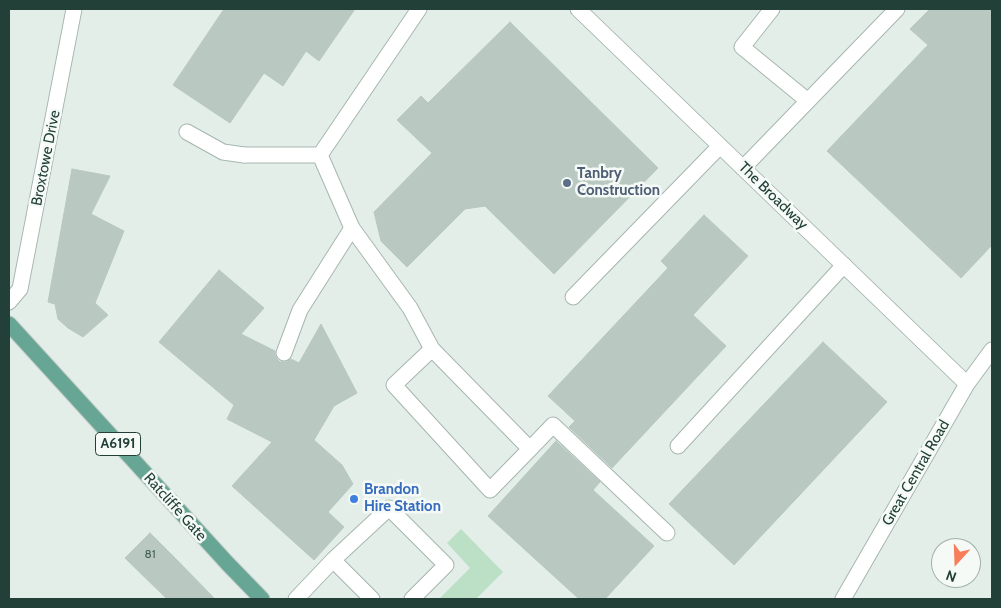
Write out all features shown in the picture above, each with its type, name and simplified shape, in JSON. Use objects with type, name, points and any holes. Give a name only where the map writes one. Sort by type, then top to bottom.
[{"type":"main road","name":"Ratcliffe Gate","points":[[9,324],[262,599]]},
{"type":"street","name":"Broxtowe Drive","points":[[9,302],[20,289],[74,9]]},
{"type":"street","points":[[320,155],[419,9]]},
{"type":"street","name":"The Broadway","points":[[578,9],[967,384]]},
{"type":"street","points":[[772,9],[742,47],[808,101]]},
{"type":"street","points":[[743,168],[896,9]]},
{"type":"street","points":[[187,132],[223,152],[244,155],[320,155]]},
{"type":"street","points":[[573,298],[720,146]]},
{"type":"street","points":[[320,155],[352,228],[410,308],[432,349],[530,449]]},
{"type":"street","points":[[284,353],[300,310],[352,228]]},
{"type":"street","points":[[678,446],[844,265]]},
{"type":"street","points":[[432,349],[394,385],[490,490],[552,425],[667,533]]},
{"type":"street","name":"Great Central Road","points":[[843,599],[967,384],[992,350]]},
{"type":"street","points":[[296,599],[333,560],[389,508],[446,565],[412,599]]},
{"type":"street","points":[[333,560],[372,599]]},
{"type":"green space","points":[[461,529],[503,572],[476,599],[439,599],[470,568],[447,543]]},
{"type":"building","points":[[224,9],[355,9],[319,61],[306,51],[283,86],[264,73],[230,123],[173,85]]},
{"type":"building","points":[[930,9],[992,9],[992,245],[961,278],[827,151],[928,45],[910,29]]},
{"type":"building","points":[[510,22],[658,168],[554,274],[485,206],[465,209],[407,267],[381,241],[374,212],[432,153],[397,120],[421,96],[428,103]]},
{"type":"building","points":[[72,169],[110,176],[91,214],[124,231],[95,303],[108,315],[83,337],[58,319],[55,304],[48,302]]},
{"type":"building","points":[[704,215],[748,256],[693,315],[726,346],[612,468],[569,427],[575,421],[548,396],[668,268],[661,261]]},
{"type":"building","points":[[219,270],[264,308],[241,334],[275,351],[275,355],[280,362],[286,362],[291,359],[299,363],[321,324],[357,393],[334,406],[314,440],[342,465],[353,484],[328,512],[344,527],[314,560],[232,486],[272,442],[227,419],[234,405],[159,342]]},
{"type":"building","points":[[823,342],[887,402],[734,565],[669,504]]},
{"type":"building","points":[[556,441],[600,482],[593,490],[654,546],[605,599],[579,599],[488,516]]},
{"type":"building","points":[[150,533],[215,599],[167,599],[125,558]]},
{"type":"place","name":"Tanbry Construction","points":[[567,183]]},
{"type":"place","name":"Brandon Hire Station","points":[[354,499]]}]
